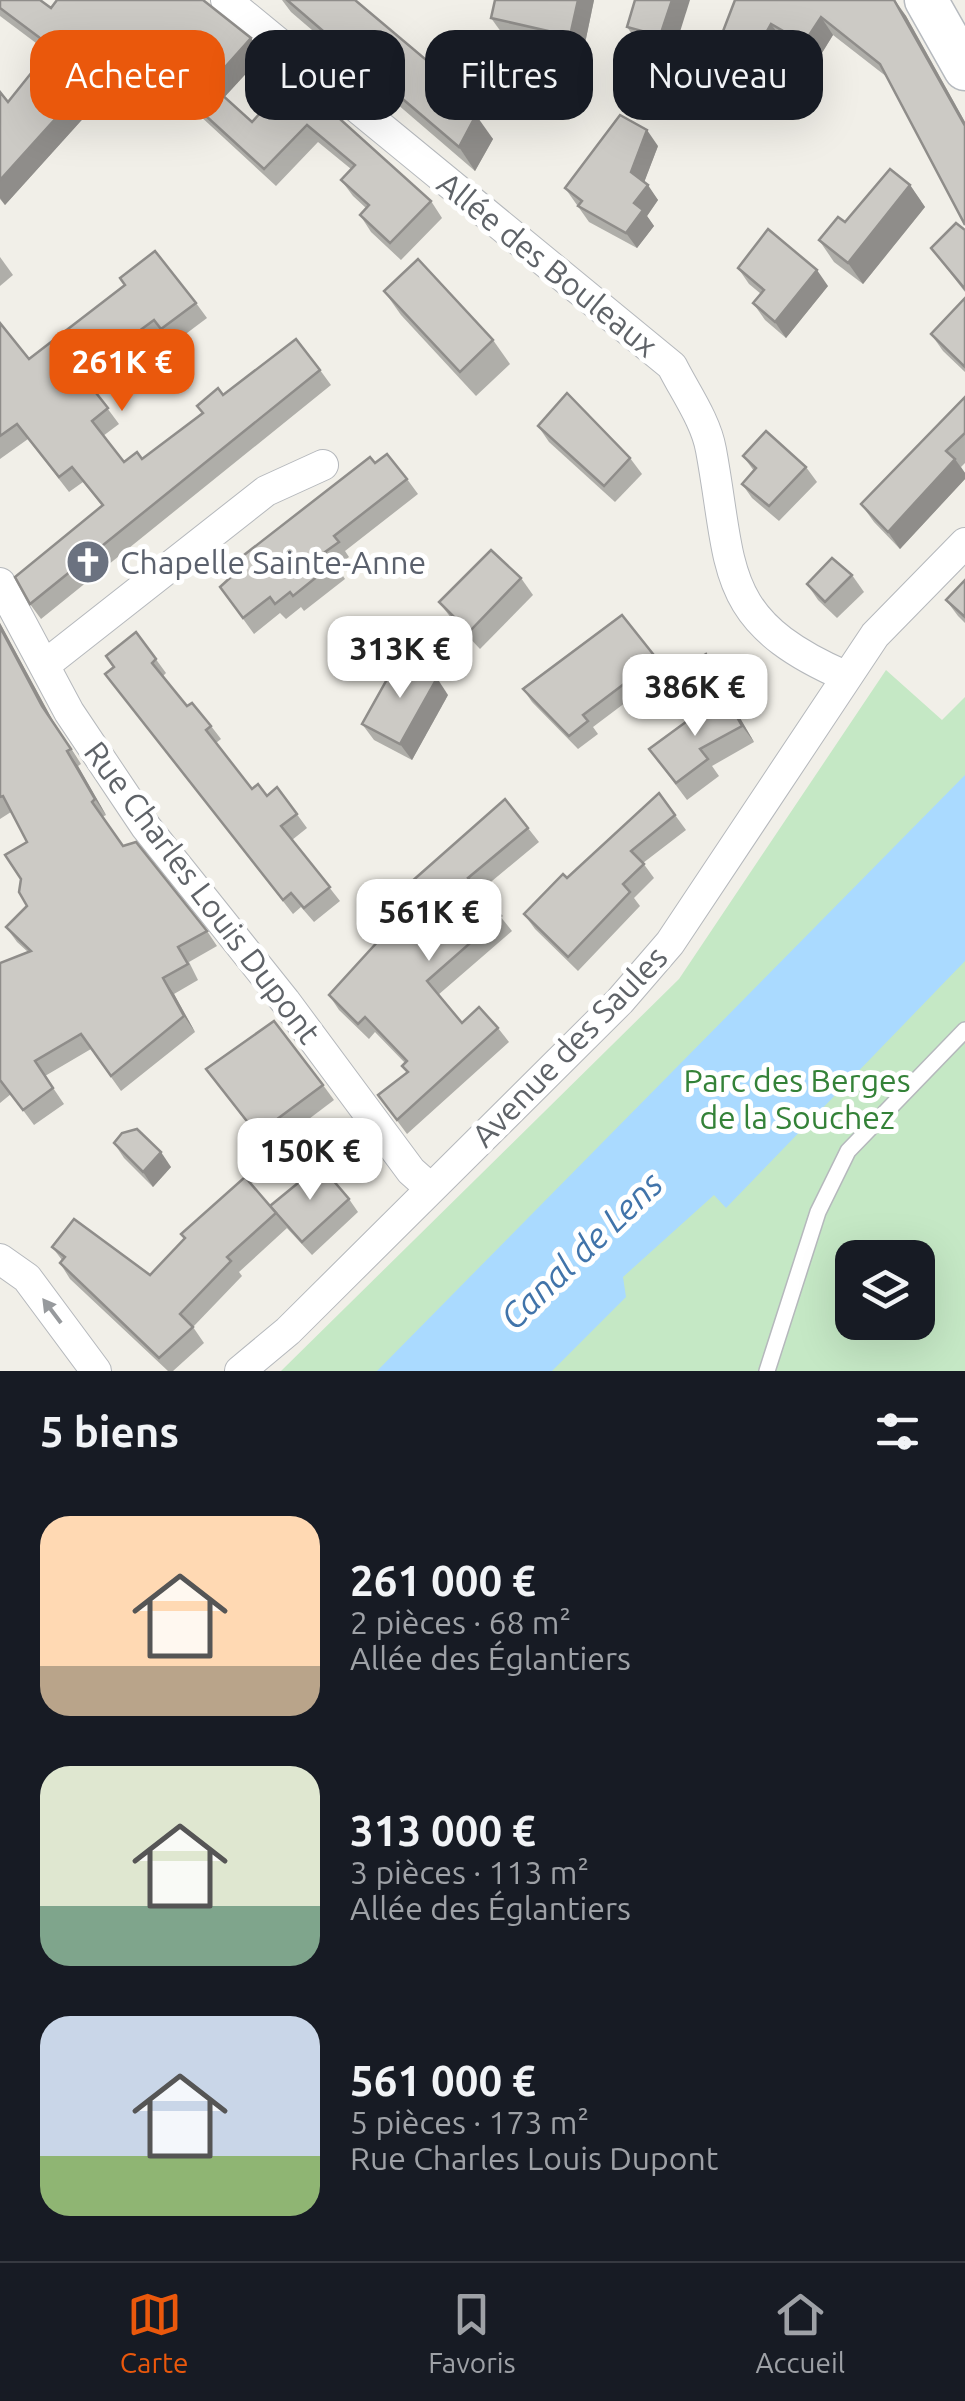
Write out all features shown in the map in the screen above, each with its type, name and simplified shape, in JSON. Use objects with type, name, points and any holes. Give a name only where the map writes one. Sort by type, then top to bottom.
[{"type":"main road","points":[[926,0],[965,69]]},
{"type":"street","name":"Allée des Bouleaux","points":[[226,0],[672,366],[710,446],[732,576],[751,616],[845,676]]},
{"type":"street","points":[[46,664],[266,492],[323,465]]},
{"type":"street","name":"Avenue des Saules","points":[[240,1371],[288,1330],[620,1001],[670,943],[875,635],[965,543]]},
{"type":"street","name":"Rue Charles Louis Dupont","points":[[0,582],[69,712],[146,827],[285,1001],[411,1172],[429,1187]]},
{"type":"street","points":[[0,1259],[27,1278],[96,1371]]},
{"type":"lane","points":[[767,1371],[812,1227],[848,1152],[965,1030]]},
{"type":"green space","name":"Parc des Berges de la Souchez","points":[[886,670],[942,720],[965,697],[965,1371],[281,1371],[679,979]]},
{"type":"water","name":"Canal de Lens","points":[[965,775],[965,961],[726,1208],[714,1195],[623,1277],[626,1297],[552,1371],[377,1371]]},
{"type":"building","points":[[0,0],[40,0],[51,8],[57,0],[203,0],[245,33],[245,45],[225,67],[225,30],[30,30],[0,8]]},
{"type":"building","points":[[287,0],[355,0],[391,30],[322,30]]},
{"type":"building","points":[[495,0],[578,0],[571,30],[544,30],[491,18]]},
{"type":"building","points":[[635,0],[672,0],[662,30],[627,27]]},
{"type":"building","points":[[735,0],[894,0],[965,126],[965,225],[880,64],[821,17],[812,30],[781,30],[771,24],[768,30],[723,30]]},
{"type":"building","points":[[405,42],[425,59],[425,118],[405,101]]},
{"type":"building","points":[[30,74],[30,120],[54,120],[0,180],[0,92],[8,102]]},
{"type":"building","points":[[225,98],[245,120],[252,122],[341,120],[431,201],[390,243],[360,215],[369,205],[341,180],[355,165],[307,125],[264,169],[210,120],[225,120]]},
{"type":"building","points":[[427,120],[473,120],[459,147]]},
{"type":"building","points":[[616,120],[629,120],[647,130],[631,172],[648,185],[634,203],[643,210],[626,233],[578,206],[582,201],[565,188]]},
{"type":"building","points":[[890,169],[910,185],[848,263],[819,240],[838,217],[845,222]]},
{"type":"building","points":[[956,223],[965,230],[965,289],[931,248]]},
{"type":"building","points":[[768,229],[817,270],[775,322],[753,303],[764,290],[738,268]]},
{"type":"building","points":[[155,251],[196,303],[161,329],[154,320],[81,374],[108,408],[92,421],[124,462],[137,452],[142,459],[203,413],[197,406],[218,388],[223,395],[296,339],[320,370],[30,604],[15,577],[103,505],[72,467],[59,477],[17,424],[0,436],[0,323],[29,359],[125,285],[120,278]]},
{"type":"building","points":[[418,259],[493,340],[460,372],[384,291]]},
{"type":"building","points":[[965,298],[965,367],[931,334]]},
{"type":"building","points":[[567,393],[630,458],[604,486],[538,426]]},
{"type":"building","points":[[965,397],[965,433],[946,451],[955,459],[888,532],[861,504]]},
{"type":"building","points":[[766,431],[806,467],[769,506],[742,484],[756,468],[743,456]]},
{"type":"building","points":[[387,454],[407,479],[334,536],[339,542],[325,552],[334,563],[293,596],[290,592],[275,604],[270,597],[243,618],[220,587],[231,577],[226,569],[370,457],[375,463]]},
{"type":"building","points":[[491,550],[521,578],[469,632],[439,602]]},
{"type":"building","points":[[832,558],[852,575],[825,602],[807,584]]},
{"type":"building","points":[[965,580],[965,617],[946,600]]},
{"type":"building","points":[[622,615],[657,659],[583,715],[588,721],[569,736],[523,689]]},
{"type":"building","points":[[0,627],[42,706],[71,749],[67,751],[95,799],[92,802],[123,846],[136,842],[207,931],[178,947],[188,964],[163,978],[184,1016],[111,1076],[81,1034],[35,1061],[53,1088],[23,1110],[0,1080],[0,963],[31,951],[6,927],[27,906],[19,892],[21,879],[5,855],[27,842],[3,796],[0,797]]},
{"type":"building","points":[[136,632],[156,659],[152,663],[187,706],[192,703],[211,726],[206,730],[252,789],[258,784],[267,796],[277,787],[297,814],[281,826],[330,887],[304,908],[291,893],[283,900],[105,674],[114,667],[106,656]]},
{"type":"building","points":[[706,654],[726,689],[702,702],[682,669]]},
{"type":"building","points":[[399,658],[437,678],[400,744],[362,724]]},
{"type":"building","points":[[724,694],[742,726],[700,749],[708,759],[676,783],[649,749]]},
{"type":"building","points":[[659,793],[675,815],[631,851],[644,864],[623,884],[630,892],[568,957],[524,914],[563,874],[567,878]]},
{"type":"building","points":[[505,799],[528,828],[468,878],[501,916],[427,981],[462,1023],[479,1007],[498,1028],[397,1120],[378,1095],[408,1072],[402,1066],[407,1061],[365,1017],[358,1024],[329,995],[412,904],[401,891]]},
{"type":"building","points":[[274,1021],[323,1085],[257,1134],[206,1069]]},
{"type":"building","points":[[137,1129],[161,1152],[143,1172],[114,1143],[122,1133]]},
{"type":"building","points":[[320,1165],[349,1199],[302,1242],[270,1206]]},
{"type":"building","points":[[245,1177],[276,1213],[227,1257],[231,1261],[180,1314],[193,1327],[159,1358],[60,1263],[65,1257],[52,1247],[74,1219],[150,1275],[185,1238],[181,1234]]},
{"type":"place","name":"Chapelle Sainte-Anne","points":[[88,562]]}]
